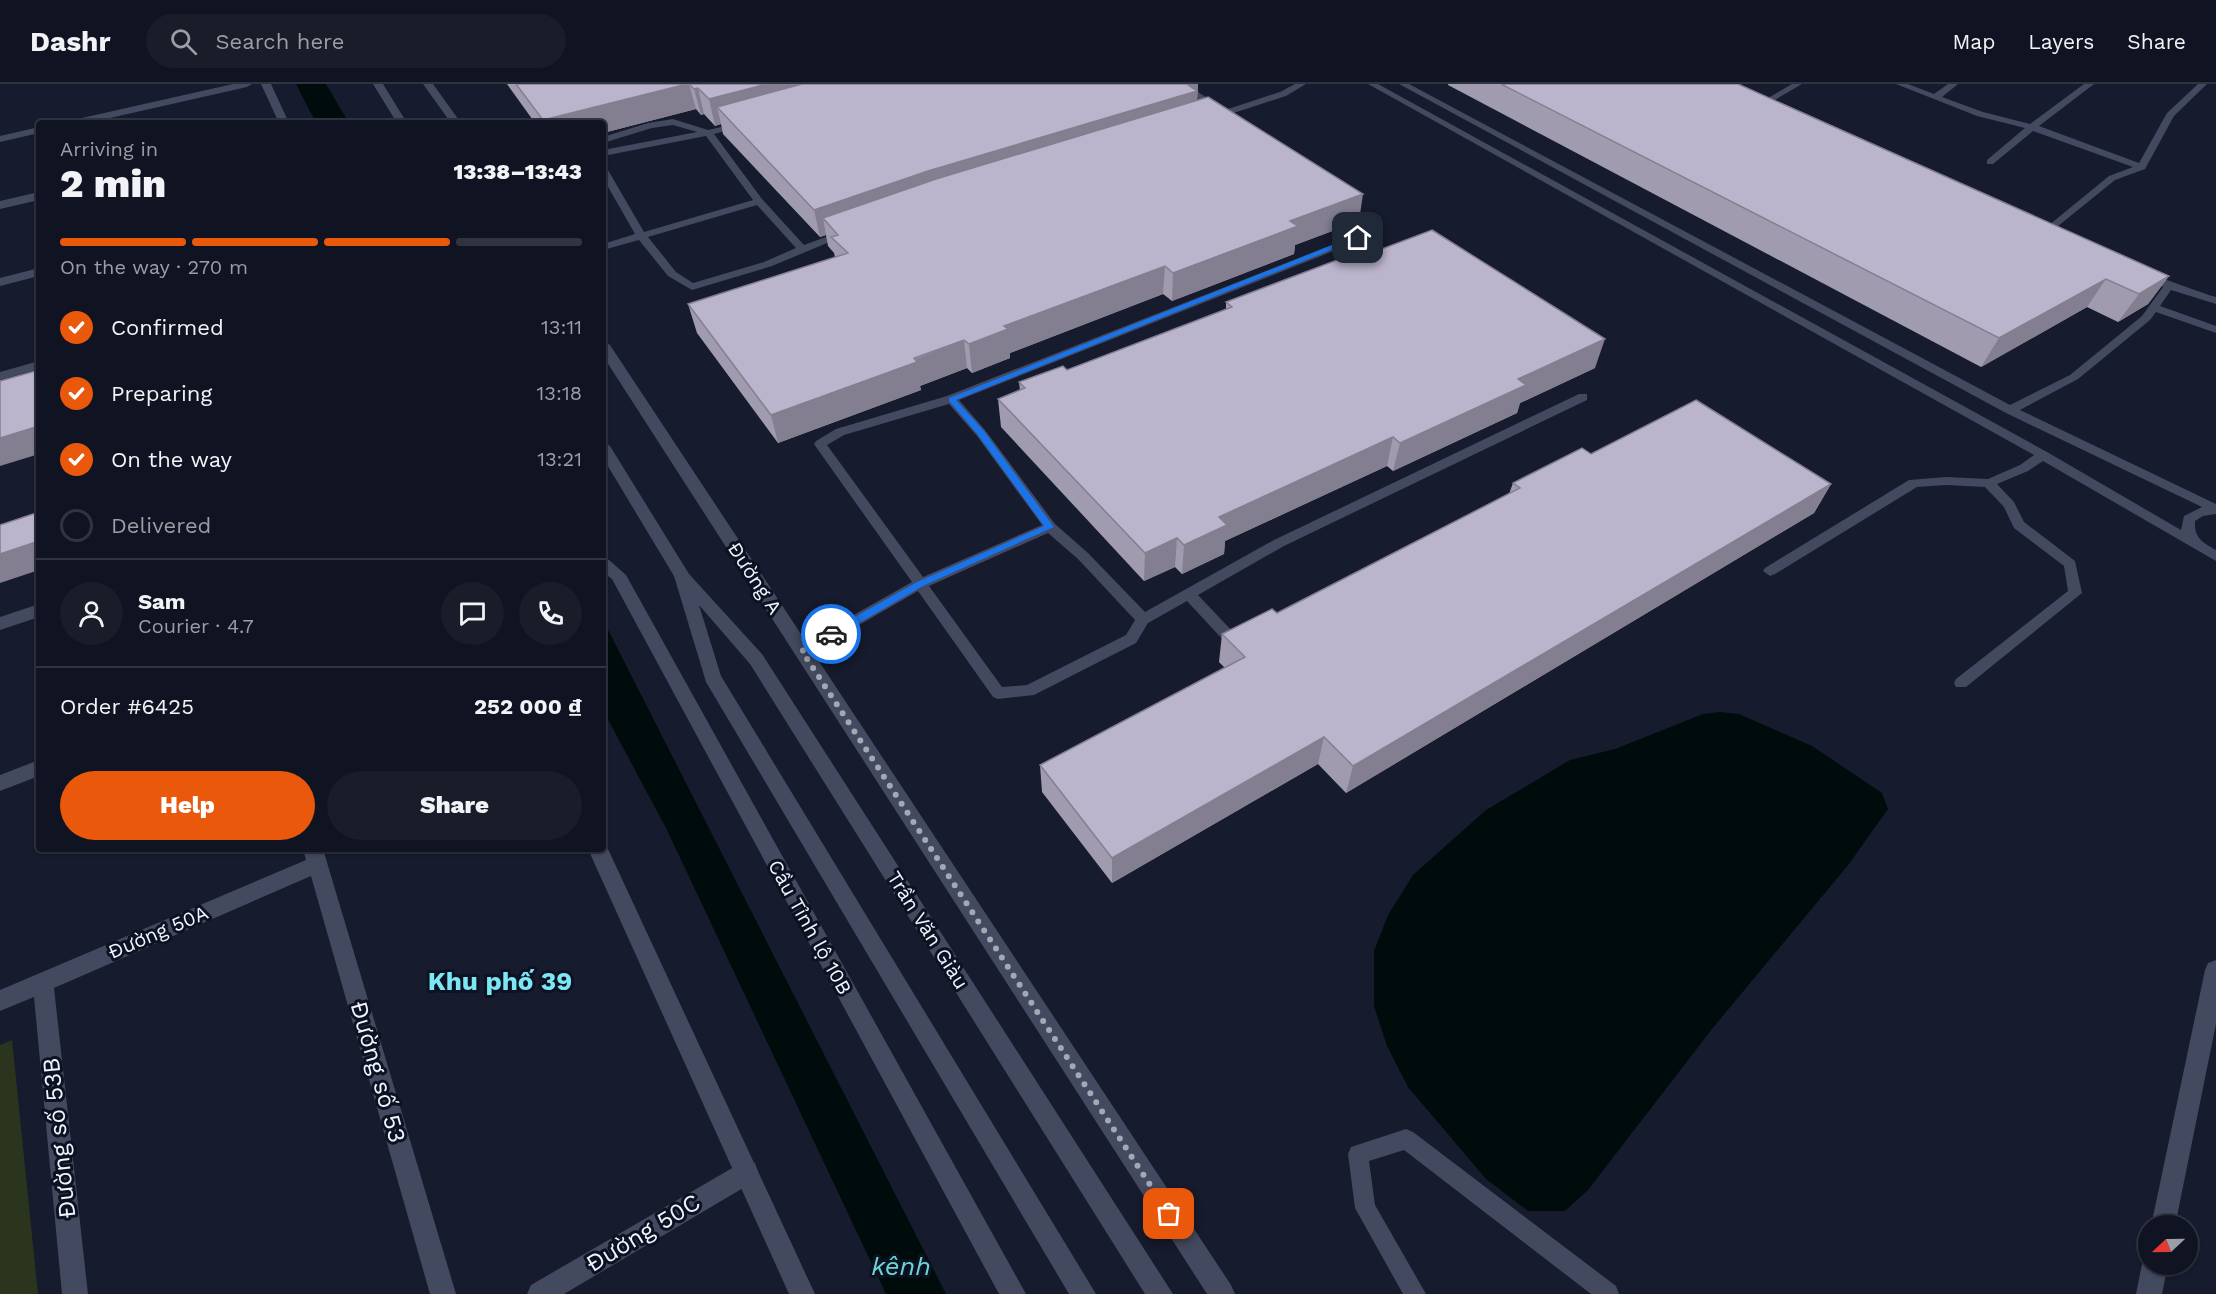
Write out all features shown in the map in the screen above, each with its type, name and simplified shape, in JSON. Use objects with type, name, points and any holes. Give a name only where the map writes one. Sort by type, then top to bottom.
[{"type":"main road","points":[[86,120],[247,84]]},
{"type":"main road","points":[[266,84],[283,120]]},
{"type":"main road","points":[[378,84],[400,120]]},
{"type":"main road","points":[[428,84],[454,120]]},
{"type":"main road","points":[[125,111],[127,120]]},
{"type":"main road","points":[[0,139],[36,131]]},
{"type":"main road","points":[[0,205],[36,197]]},
{"type":"main road","points":[[0,282],[36,273]]},
{"type":"main road","name":"Đường A","points":[[606,350],[1222,1294]]},
{"type":"main road","points":[[0,376],[36,366]]},
{"type":"main road","name":"Trần Văn Giàu","points":[[606,451],[684,582],[756,659],[1160,1294]]},
{"type":"main road","name":"Cầu Tỉnh lộ 10B","points":[[606,566],[618,575],[1013,1294]]},
{"type":"main road","name":"Cầu Tỉnh lộ 10B","points":[[684,582],[712,676],[759,759],[1083,1294]]},
{"type":"main road","points":[[0,624],[36,611]]},
{"type":"main road","points":[[0,783],[36,769]]},
{"type":"main road","points":[[599,852],[801,1294]]},
{"type":"main road","name":"Đường 50A","points":[[0,1001],[315,856]]},
{"type":"main road","name":"Đường số 53","points":[[315,856],[443,1294]]},
{"type":"main road","points":[[2165,1215],[2216,970]]},
{"type":"main road","name":"Đường số 53B","points":[[43,982],[75,1294]]},
{"type":"main road","name":"Đường 50C","points":[[540,1294],[746,1172]]},
{"type":"main road","points":[[2150,1294],[2154,1275]]},
{"type":"lane","points":[[1179,84],[1226,113]]},
{"type":"lane","points":[[1203,120],[1283,94],[1302,84]]},
{"type":"lane","points":[[1372,84],[2043,455],[2216,556]]},
{"type":"lane","points":[[1403,84],[2010,410],[2216,509]]},
{"type":"lane","points":[[1765,102],[1798,84]]},
{"type":"lane","points":[[1900,84],[1980,114],[2032,127],[2142,167]]},
{"type":"lane","points":[[1935,97],[1954,84]]},
{"type":"lane","points":[[1990,162],[2090,84]]},
{"type":"lane","points":[[2047,232],[2112,178],[2142,167],[2170,115],[2203,84]]},
{"type":"lane","points":[[1755,98],[1776,107]]},
{"type":"lane","points":[[606,152],[708,133],[751,121]]},
{"type":"lane","points":[[606,139],[642,127],[673,122],[708,133],[759,201],[802,249]]},
{"type":"lane","points":[[606,175],[639,234],[672,274],[692,287],[768,264],[857,229]]},
{"type":"lane","points":[[1564,190],[1586,182]]},
{"type":"lane","points":[[606,246],[639,234],[759,201]]},
{"type":"lane","points":[[2037,227],[2058,237]]},
{"type":"lane","points":[[1358,238],[951,399],[840,432],[820,444],[998,693],[1029,691],[1131,639],[1143,619],[1279,543],[1583,397]]},
{"type":"lane","points":[[2132,269],[2169,286],[2216,301]]},
{"type":"lane","points":[[2010,410],[2074,377],[2146,318],[2169,286]]},
{"type":"lane","points":[[2154,307],[2216,330]]},
{"type":"lane","points":[[951,399],[981,433],[1050,527],[1090,563],[1143,619]]},
{"type":"lane","points":[[1770,570],[1914,483],[1946,481],[1989,483],[2024,468],[2043,455]]},
{"type":"lane","points":[[1961,683],[2075,593],[2070,564],[2019,525],[2009,505],[1989,483]]},
{"type":"lane","points":[[2199,546],[2188,532],[2189,519],[2200,512],[2216,509]]},
{"type":"lane","points":[[802,651],[920,584],[1050,527]]},
{"type":"lane","points":[[1188,593],[1230,638]]},
{"type":"lane","points":[[1415,1294],[1365,1208],[1358,1154],[1406,1139],[1608,1294]]},
{"type":"green space","points":[[12,1040],[38,1294],[0,1294],[0,1045]]},
{"type":"water","points":[[296,84],[326,84],[347,120],[314,120]]},
{"type":"water","name":"kênh","points":[[606,626],[946,1294],[886,1294],[667,830],[606,716]]},
{"type":"water","points":[[1720,712],[1739,714],[1812,746],[1882,793],[1888,809],[1849,864],[1712,1029],[1588,1190],[1565,1211],[1528,1211],[1486,1179],[1408,1087],[1387,1046],[1374,1006],[1374,951],[1388,915],[1413,875],[1486,810],[1570,760],[1615,749],[1703,714]]},
{"type":"building","points":[[516,84],[687,84],[543,120]]},
{"type":"building","points":[[689,84],[767,84],[709,99],[698,88],[694,89]]},
{"type":"building","points":[[802,84],[1191,84],[1188,85],[1197,91],[928,171],[814,210],[717,107]]},
{"type":"building","points":[[1501,84],[1738,84],[2169,276],[2139,294],[2106,279],[1999,338]]},
{"type":"building","points":[[1208,97],[1363,194],[1290,221],[1298,226],[1173,273],[1165,266],[1004,326],[1008,329],[969,344],[964,340],[914,358],[917,362],[771,415],[688,304],[848,253],[831,237],[838,235],[823,218],[936,179]]},
{"type":"building","points":[[1432,230],[1605,339],[1518,379],[1526,385],[1400,443],[1393,437],[1219,517],[1227,525],[1184,545],[1177,538],[1145,553],[998,399],[1025,388],[1019,382],[1063,366],[1067,370],[1232,307],[1226,302],[1345,257],[1350,261]]},
{"type":"building","points":[[36,371],[36,427],[0,438],[0,381]]},
{"type":"building","points":[[1696,400],[1831,484],[1353,766],[1324,737],[1112,858],[1040,765],[1245,657],[1222,634],[1272,609],[1277,613],[1520,488],[1513,483],[1582,448],[1591,454]]},
{"type":"building","points":[[36,513],[36,542],[0,554],[0,525]]},
{"type":"way so far","points":[[831,634],[802,651],[1169,1214]]},
{"type":"district","name":"Khu phố 39","points":[[500,981]]},
{"type":"route","points":[[831,634],[920,584],[1050,527],[981,433],[951,399],[1166,312],[1358,238]]}]
